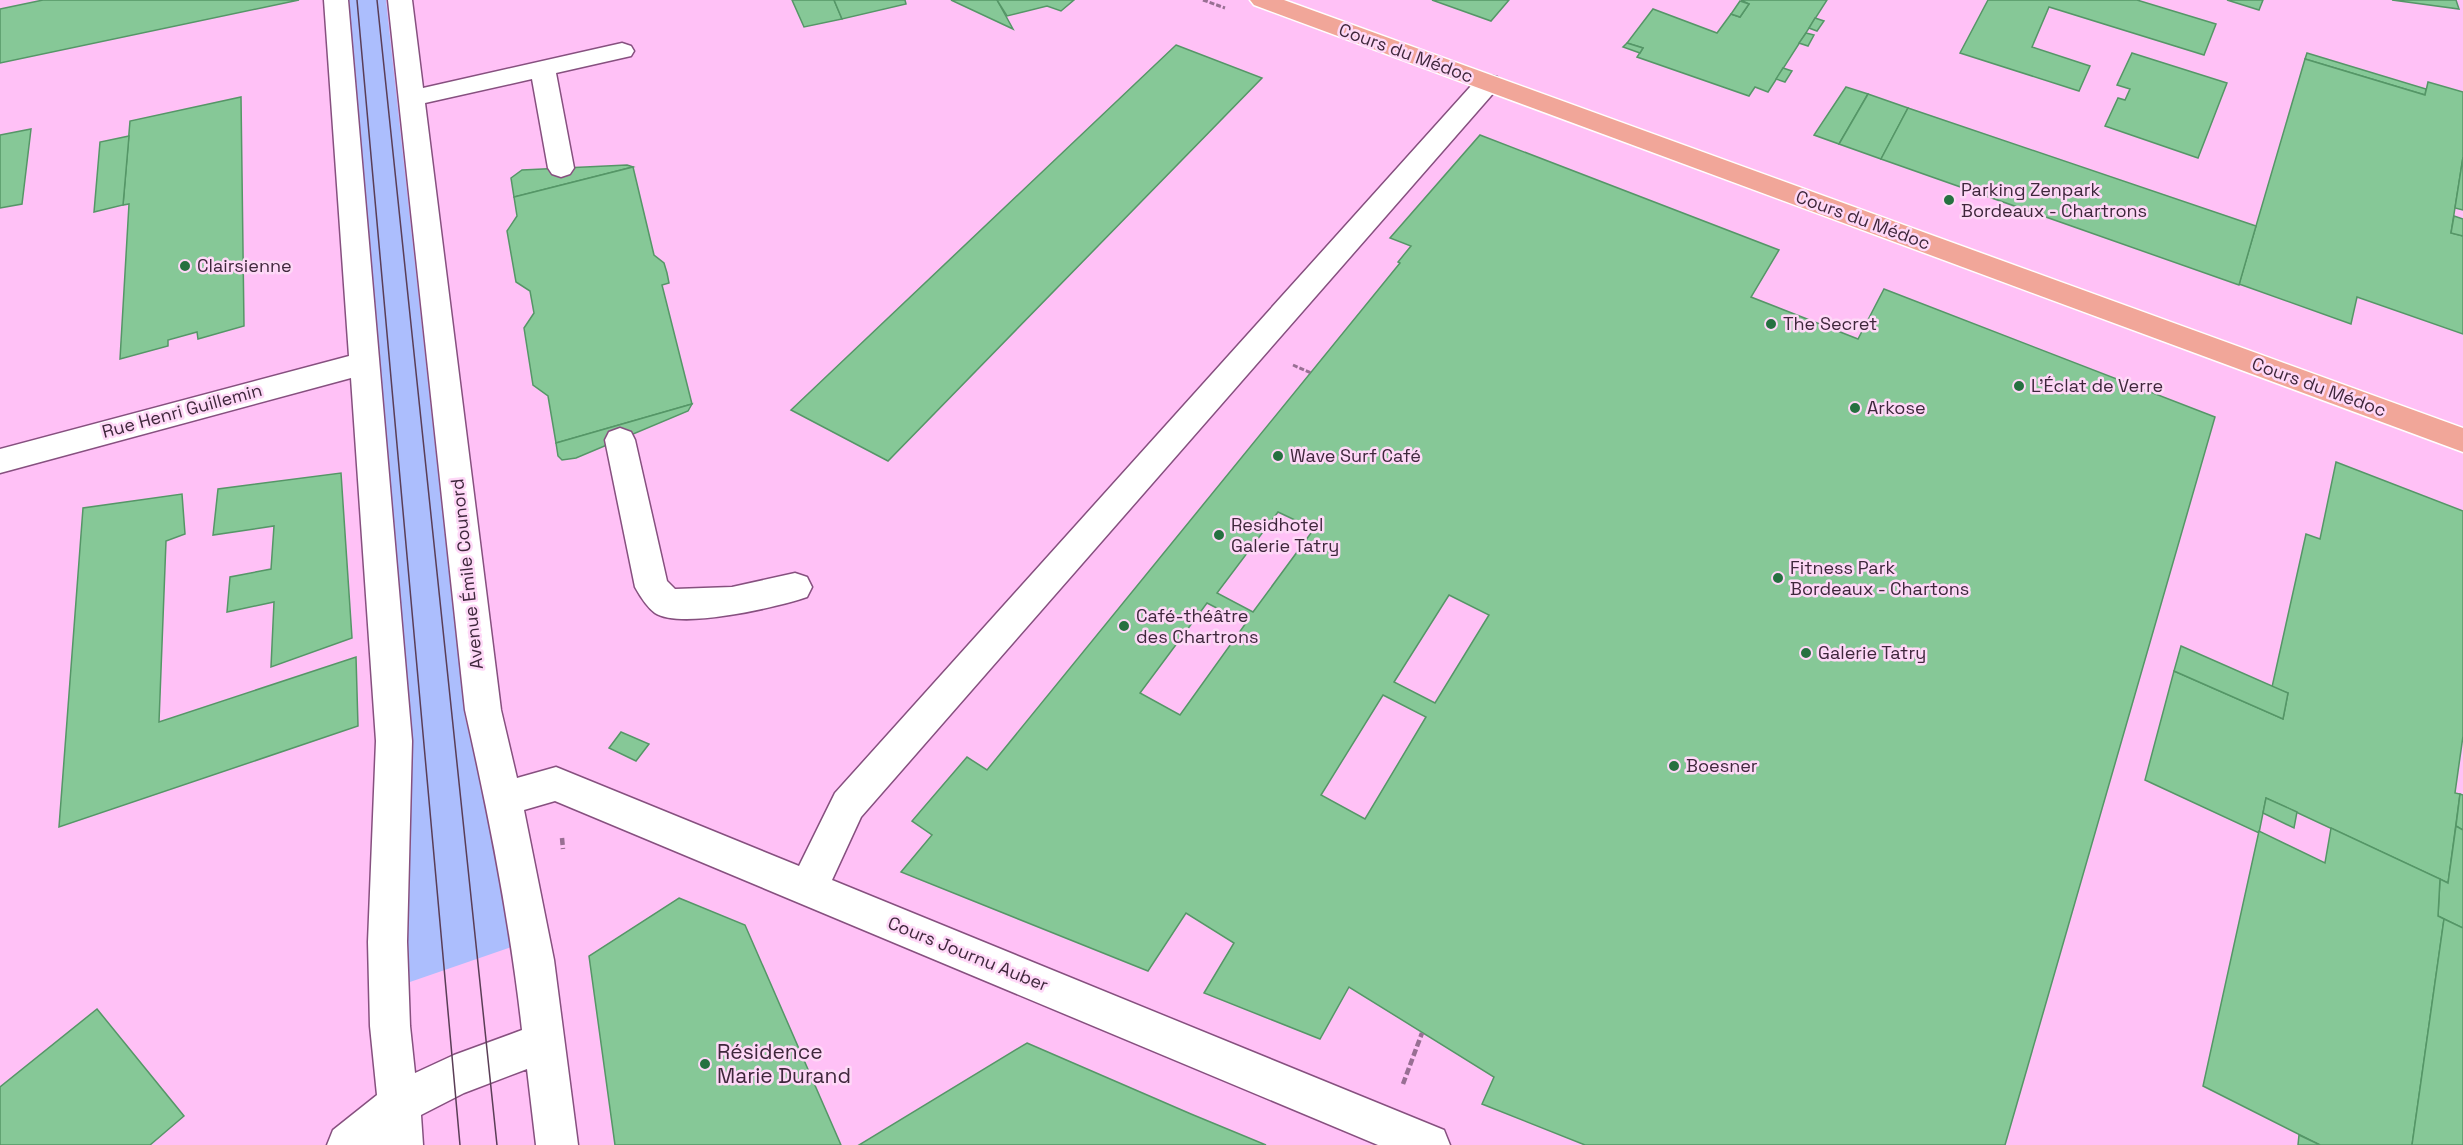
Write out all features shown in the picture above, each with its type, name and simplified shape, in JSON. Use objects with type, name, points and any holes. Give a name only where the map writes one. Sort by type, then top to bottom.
[{"type":"main road","name":"Cours du Médoc","points":[[1262,0],[2463,440]]},
{"type":"street","points":[[336,0],[394,741],[389,835],[389,1012],[400,1103],[402,1145]]},
{"type":"street","name":"Avenue Émile Counord","points":[[400,0],[483,710],[504,799],[534,960],[558,1145]]},
{"type":"street","points":[[412,99],[622,51]]},
{"type":"street","points":[[543,69],[561,168]]},
{"type":"street","points":[[808,888],[848,805],[1488,83]]},
{"type":"street","name":"Rue Henri Guillemin","points":[[0,461],[365,363]]},
{"type":"street","points":[[620,440],[652,587],[667,603],[693,605],[724,603],[795,586]]},
{"type":"street","name":"Cours Journu Auber","points":[[504,799],[556,784],[1429,1145]]},
{"type":"street","points":[[348,1145],[400,1103],[454,1076],[545,1042]]},
{"type":"path","points":[[1387,1127],[1422,1033]]},
{"type":"shaded area","points":[[349,0],[386,0],[465,717],[487,804],[514,946],[407,983],[411,735]]},
{"type":"building","points":[[43,0],[299,0],[0,63],[0,9]]},
{"type":"building","points":[[792,0],[834,0],[842,19],[804,27]]},
{"type":"building","points":[[834,0],[905,0],[906,4],[842,19]]},
{"type":"building","points":[[951,0],[997,0],[1013,29]]},
{"type":"building","points":[[997,0],[1074,0],[1061,11],[1047,6],[1007,16]]},
{"type":"building","points":[[1432,0],[1509,0],[1491,21]]},
{"type":"building","points":[[1741,0],[1827,0],[1768,92],[1755,87],[1749,96],[1637,57],[1643,48],[1627,43],[1653,9],[1717,33],[1731,14],[1740,17],[1749,4]]},
{"type":"building","points":[[1988,0],[2137,0],[2216,24],[2204,55],[2049,7],[2032,47],[2090,66],[2079,91],[1960,53]]},
{"type":"building","points":[[2227,0],[2263,0],[2259,10]]},
{"type":"building","points":[[2392,0],[2456,0],[2459,9]]},
{"type":"building","points":[[1740,1],[1749,4],[1740,17],[1731,14]]},
{"type":"building","points":[[1815,18],[1824,21],[1817,31],[1809,28]]},
{"type":"building","points":[[1806,33],[1814,35],[1808,46],[1799,43]]},
{"type":"building","points":[[1627,43],[1643,48],[1640,53],[1623,47]]},
{"type":"building","points":[[1176,45],[1262,78],[888,461],[791,410]]},
{"type":"building","points":[[2132,53],[2227,83],[2198,158],[2105,126],[2118,98],[2125,100],[2130,89],[2117,85]]},
{"type":"building","points":[[2307,53],[2426,89],[2425,95],[2305,59]]},
{"type":"building","points":[[2305,59],[2425,95],[2428,82],[2463,92],[2463,157],[2451,233],[2463,236],[2463,334],[2357,297],[2351,324],[2239,284]]},
{"type":"building","points":[[1783,68],[1792,71],[1785,82],[1776,79]]},
{"type":"building","points":[[1846,87],[1868,94],[1839,144],[1814,135]]},
{"type":"building","points":[[1868,94],[1908,108],[1881,159],[1839,144]]},
{"type":"building","name":"Clairsienne","points":[[241,97],[244,326],[198,339],[197,332],[168,340],[168,346],[120,359],[129,204],[123,205],[130,121]]},
{"type":"building","points":[[1908,108],[2256,226],[2239,285],[1881,159]]},
{"type":"building","points":[[31,129],[22,204],[0,208],[0,135]]},
{"type":"building","name":"Galerie Tatry","points":[[1480,135],[1779,250],[1751,297],[1858,339],[1884,289],[2215,417],[2005,1145],[1585,1145],[1482,1104],[1494,1077],[1349,987],[1320,1039],[1204,993],[1234,943],[1186,913],[1148,971],[901,872],[932,835],[912,821],[967,757],[987,770],[1400,263],[1398,262],[1411,246],[1390,238]],"holes":[[[1278,512],[1314,529],[1253,612],[1217,593]],[[1449,595],[1489,615],[1435,703],[1394,682]],[[1207,603],[1246,623],[1180,715],[1140,693]],[[1383,695],[1426,717],[1365,819],[1321,795]]]},
{"type":"building","points":[[129,136],[123,205],[94,212],[100,142]]},
{"type":"building","points":[[2463,157],[2463,210],[2455,208]]},
{"type":"building","points":[[627,165],[633,167],[514,197],[511,178],[522,170]]},
{"type":"building","points":[[633,167],[654,255],[664,263],[667,273],[669,283],[662,285],[692,404],[556,443],[548,396],[533,385],[524,328],[534,313],[530,291],[516,282],[507,231],[517,216],[514,197]]},
{"type":"building","points":[[2454,216],[2463,219],[2463,236],[2451,233]]},
{"type":"building","points":[[692,404],[688,411],[576,458],[562,460],[558,456],[556,443]]},
{"type":"building","points":[[2336,462],[2463,511],[2463,736],[2455,793],[2460,794],[2448,883],[2266,798],[2259,833],[2145,780],[2174,671],[2283,719],[2288,693],[2272,687],[2306,534],[2320,539]]},
{"type":"building","points":[[341,473],[352,638],[271,667],[274,602],[227,612],[230,577],[271,569],[274,526],[213,535],[218,489]]},
{"type":"building","points":[[182,494],[185,534],[166,541],[159,722],[356,657],[358,726],[59,827],[83,508]]},
{"type":"building","points":[[2181,646],[2288,693],[2283,719],[2174,671]]},
{"type":"building","points":[[621,732],[649,744],[636,761],[609,748]]},
{"type":"building","points":[[2460,794],[2463,795],[2463,830],[2456,826]]},
{"type":"building","points":[[2266,798],[2297,812],[2294,828],[2263,813]]},
{"type":"building","points":[[2456,826],[2463,830],[2463,928],[2438,916],[2440,879],[2448,883]]},
{"type":"building","points":[[2331,828],[2440,879],[2438,916],[2444,919],[2412,1145],[2320,1145],[2203,1086],[2259,831],[2325,863]]},
{"type":"building","name":"Résidence Marie Durand","points":[[679,898],[745,925],[841,1145],[615,1145],[589,956]]},
{"type":"building","points":[[2444,919],[2463,928],[2463,1145],[2412,1145]]},
{"type":"building","points":[[97,1009],[184,1116],[150,1145],[0,1145],[0,1087]]},
{"type":"building","name":"Résidence Marie Durand","points":[[1027,1043],[1191,1114],[1266,1145],[859,1145]]},
{"type":"building","points":[[2299,1135],[2320,1145],[2298,1145]]},
{"type":"tram line","points":[[357,0],[460,1145]]},
{"type":"tram line","points":[[377,0],[497,1145]]},
{"type":"place","name":"Parking Zenpark Bordeaux - Chartrons","points":[[1949,200]]},
{"type":"place","name":"Clairsienne","points":[[185,266]]},
{"type":"place","name":"The Secret","points":[[1771,324]]},
{"type":"place","name":"L'Éclat de Verre","points":[[2019,386]]},
{"type":"place","name":"Arkose","points":[[1855,408]]},
{"type":"place","name":"Wave Surf Café","points":[[1278,456]]},
{"type":"place","name":"Residhotel Galerie Tatry","points":[[1219,535]]},
{"type":"place","name":"Fitness Park Bordeaux - Chartons","points":[[1778,578]]},
{"type":"place","name":"Café-théâtre des Chartrons","points":[[1124,626]]},
{"type":"place","name":"Galerie Tatry","points":[[1806,653]]},
{"type":"place","name":"Boesner","points":[[1674,766]]},
{"type":"place","name":"Résidence Marie Durand","points":[[705,1064]]}]
